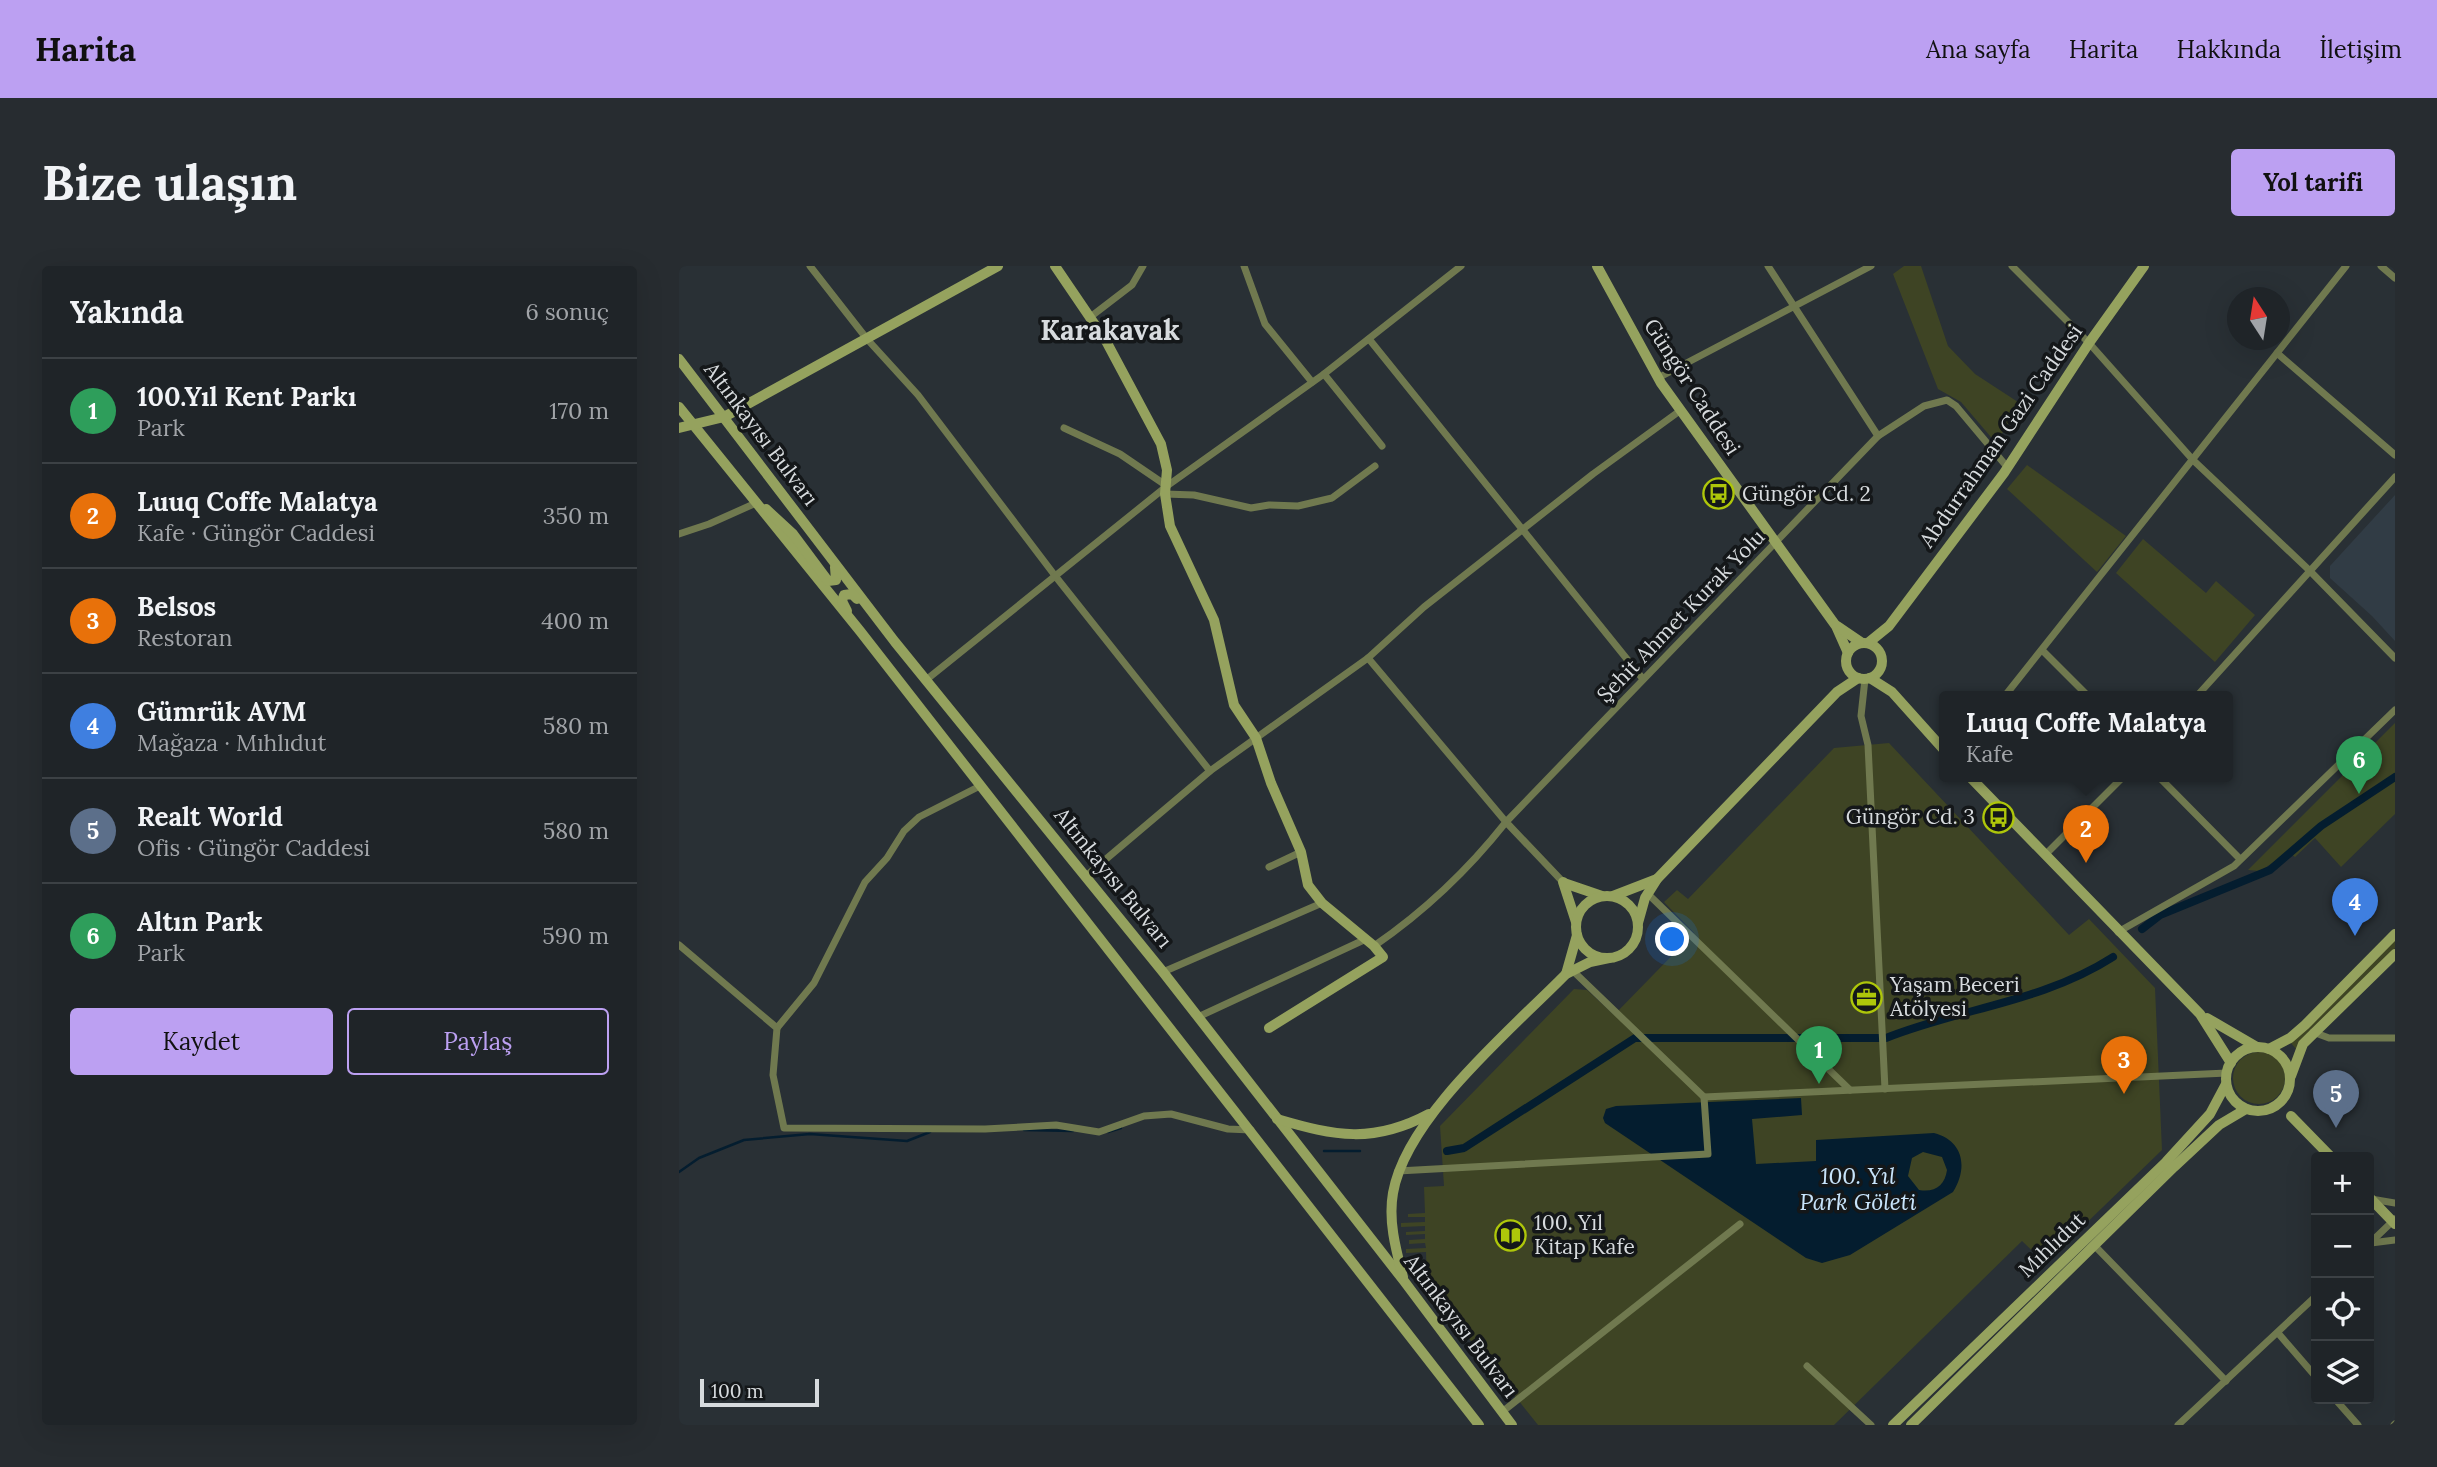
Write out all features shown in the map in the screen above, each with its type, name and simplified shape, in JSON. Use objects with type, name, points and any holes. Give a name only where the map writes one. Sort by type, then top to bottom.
[{"type":"main road","points":[[679,428],[724,417],[998,266]]},
{"type":"main road","points":[[1055,266],[1106,341],[1161,444],[1167,470],[1170,526],[1214,620],[1234,705],[1256,738],[1271,783],[1301,852],[1308,885],[1322,903],[1374,946],[1383,957],[1269,1028]]},
{"type":"main road","name":"Güngör Caddesi","points":[[1597,266],[1658,378],[1836,626],[1848,653]]},
{"type":"main road","name":"Abdurrahman Gazi Caddesi","points":[[1865,643],[1889,626],[2008,468],[2089,343],[2144,266]]},
{"type":"main road","name":"Altınkayısı Bulvarı","points":[[679,359],[910,660],[1163,972],[1404,1281],[1512,1425]]},
{"type":"main road","name":"Altınkayısı Bulvarı","points":[[679,407],[860,631],[1479,1425]]},
{"type":"main road","points":[[757,503],[784,525],[823,577],[832,582],[838,576],[830,556]]},
{"type":"main road","points":[[860,631],[842,601],[847,593],[852,594],[895,648],[910,660]]},
{"type":"main road","name":"Güngör Caddesi","points":[[1836,626],[1865,643]]},
{"type":"main road","name":"Abdurrahman Gazi Caddesi","points":[[1881,654],[1889,626]]},
{"type":"main road","points":[[1837,692],[1848,653],[1865,643],[1881,654],[1882,666],[1892,692],[1939,744]]},
{"type":"main road","points":[[1846,665],[1892,692]]},
{"type":"main road","points":[[1404,1281],[1391,1222],[1398,1171],[1429,1114],[1569,972],[1629,949],[1635,942],[1648,894],[1657,879],[1837,692],[1882,666]]},
{"type":"main road","points":[[1975,782],[2200,1014],[2285,1061],[2291,1077]]},
{"type":"main road","points":[[1569,972],[1577,929],[1586,905],[1657,879]]},
{"type":"main road","points":[[1563,882],[1630,905],[1638,923]]},
{"type":"main road","points":[[1563,882],[1577,929],[1589,952],[1609,958]]},
{"type":"main road","points":[[2228,1073],[2242,1051],[2263,1048],[2290,1038],[2395,934]]},
{"type":"main road","points":[[2291,1116],[2288,1091],[2291,1077],[2297,1057],[2313,1032],[2395,954]]},
{"type":"main road","points":[[2200,1014],[2228,1073],[2236,1103],[2246,1109],[2291,1116],[2326,1152]]},
{"type":"main road","name":"Mıhlıdut","points":[[1893,1425],[2166,1162],[2210,1114],[2228,1073]]},
{"type":"main road","points":[[2267,1111],[2277,1106],[2288,1091]]},
{"type":"main road","name":"Mıhlıdut","points":[[1911,1425],[2219,1125],[2246,1109]]},
{"type":"main road","points":[[1277,1119],[1316,1130],[1357,1136],[1397,1129],[1429,1114]]},
{"type":"main road","points":[[2374,1202],[2394,1221]]},
{"type":"street","points":[[810,266],[867,339],[918,395],[1056,577],[1210,771]]},
{"type":"street","points":[[1089,318],[1132,285],[1143,266]]},
{"type":"street","points":[[1244,266],[1265,324],[1312,382]]},
{"type":"street","points":[[926,680],[1166,490],[1324,374],[1461,266]]},
{"type":"street","points":[[1768,266],[1792,307],[1878,436]]},
{"type":"street","points":[[1658,378],[1871,266]]},
{"type":"street","points":[[2012,266],[2089,343],[2193,460],[2309,570],[2395,659]]},
{"type":"street","points":[[2009,691],[2346,266]]},
{"type":"street","points":[[2381,266],[2395,278]]},
{"type":"street","points":[[1369,339],[1643,679]]},
{"type":"street","points":[[2277,353],[2395,455]]},
{"type":"street","points":[[1324,374],[1382,446]]},
{"type":"street","name":"Şehit Ahmet Kurak Yolu","points":[[1374,946],[1417,916],[1452,883],[1506,822],[1878,436],[1924,406],[1947,400],[1956,406],[2008,468]]},
{"type":"street","points":[[1086,876],[1210,771],[1368,658],[1424,607],[1681,410]]},
{"type":"street","points":[[1064,428],[1120,454],[1166,490],[1251,508],[1269,505],[1299,506],[1332,498],[1375,466]]},
{"type":"street","points":[[2201,691],[2395,477]]},
{"type":"street","points":[[679,534],[757,503]]},
{"type":"street","points":[[2042,650],[2083,691]]},
{"type":"street","points":[[1368,658],[1506,822],[1563,882]]},
{"type":"street","points":[[1864,678],[1861,716],[1868,745],[1885,1089]]},
{"type":"street","points":[[2118,932],[2133,921],[2205,885],[2240,859],[2395,710]]},
{"type":"street","points":[[2045,855],[2118,782]]},
{"type":"street","points":[[2164,782],[2240,859]]},
{"type":"street","points":[[980,786],[919,817],[904,831],[887,858],[865,882],[814,983],[777,1028],[773,1075],[784,1128],[971,1129],[1056,1125],[1099,1132],[1144,1116],[1171,1114],[1228,1129],[1251,1130]]},
{"type":"street","points":[[1269,867],[1301,852]]},
{"type":"street","points":[[1648,894],[1804,1042],[1850,1090]]},
{"type":"street","points":[[1163,972],[1322,903]]},
{"type":"street","points":[[1198,1017],[1366,939]]},
{"type":"street","points":[[679,945],[777,1028]]},
{"type":"street","points":[[1398,1171],[1708,1154],[1704,1097],[1569,972]]},
{"type":"street","points":[[2313,1032],[2329,1038],[2395,1038]]},
{"type":"street","points":[[1704,1097],[2228,1073]]},
{"type":"street","points":[[2374,1199],[2395,1203]]},
{"type":"street","points":[[2374,1239],[2394,1221]]},
{"type":"street","points":[[1502,1412],[1740,1224]]},
{"type":"street","points":[[2374,1243],[2395,1240]]},
{"type":"street","points":[[2094,1245],[2226,1381]]},
{"type":"street","points":[[2178,1425],[2311,1301]]},
{"type":"street","points":[[2278,1333],[2311,1371]]},
{"type":"street","points":[[1807,1366],[1871,1425]]},
{"type":"street","points":[[2339,1404],[2358,1425]]},
{"type":"shaded area","points":[[2395,495],[2395,641],[2330,578],[2330,566]]},
{"type":"green space","points":[[1904,266],[1921,266],[1948,346],[1975,374],[2021,404],[1996,443],[1961,402],[1938,389],[1893,274]]},
{"type":"green space","points":[[2027,465],[2126,536],[2097,572],[2007,489]]},
{"type":"green space","points":[[2143,539],[2206,593],[2216,581],[2255,615],[2215,662],[2116,573]]},
{"type":"green space","points":[[2395,723],[2395,814],[2341,867],[2315,838],[2295,857],[2289,852],[2260,871],[2248,870]]},
{"type":"green space","points":[[1889,743],[2069,935],[2089,919],[2155,988],[2162,1150],[2045,1263],[2022,1241],[1834,1425],[1538,1425],[1427,1286],[1426,1252],[1406,1253],[1406,1249],[1426,1248],[1425,1243],[1409,1244],[1409,1240],[1425,1239],[1425,1234],[1406,1235],[1406,1232],[1425,1231],[1425,1226],[1401,1227],[1401,1223],[1425,1222],[1425,1217],[1408,1217],[1408,1214],[1425,1213],[1424,1187],[1444,1186],[1440,1126],[1574,989],[1587,990],[1614,1015],[1694,933],[1664,902],[1677,890],[1688,899],[1834,748]]},
{"type":"green space","points":[[2395,939],[2395,948],[2307,1034],[2297,1050],[2290,1042]]},
{"type":"green space","points":[[2259,1052],[2269,1054],[2277,1060],[2283,1068],[2283,1088],[2277,1096],[2269,1102],[2259,1104],[2249,1102],[2241,1096],[2235,1088],[2233,1078],[2235,1068],[2241,1060],[2249,1054]]},
{"type":"water","name":"100. Yıl Park Göleti","points":[[1801,1098],[1802,1115],[1752,1119],[1756,1164],[1816,1161],[1816,1140],[1934,1133],[1952,1142],[1957,1149],[1961,1174],[1953,1192],[1850,1255],[1822,1263],[1806,1258],[1605,1123],[1603,1118],[1606,1109],[1616,1106]],"holes":[[[1923,1152],[1942,1157],[1947,1170],[1941,1184],[1934,1189],[1919,1190],[1908,1176],[1912,1158]]]},
{"type":"waterway","points":[[2142,929],[2160,915],[2270,870],[2321,826],[2395,777]]},
{"type":"waterway","points":[[1447,1151],[1464,1148],[1635,1038],[1886,1038],[2059,984],[2113,957]]},
{"type":"waterway","points":[[1108,1132],[1121,1128]]},
{"type":"waterway","points":[[1024,1130],[1073,1131]]},
{"type":"waterway","points":[[679,1172],[699,1158],[744,1140],[810,1134],[907,1141],[930,1132]]},
{"type":"waterway","points":[[1324,1151],[1360,1151]]},
{"type":"place","name":"Güngör Cd. 2","points":[[1719,494]]},
{"type":"place","name":"Altın Park","points":[[2359,794]]},
{"type":"place","name":"Güngör Cd. 3","points":[[1998,817]]},
{"type":"place","name":"Luuq Coffe Malatya","points":[[2086,863]]},
{"type":"place","name":"Gümrük AVM","points":[[2355,936]]},
{"type":"place","name":"Yaşam Beceri Atölyesi","points":[[1867,997]]},
{"type":"place","name":"100.Yıl Kent Parkı","points":[[1819,1084]]},
{"type":"place","name":"Belsos","points":[[2124,1094]]},
{"type":"place","name":"Realt World","points":[[2336,1128]]},
{"type":"place","name":"100. Yıl Kitap Kafe","points":[[1511,1235]]},
{"type":"district","name":"Karakavak","points":[[1110,330]]}]
